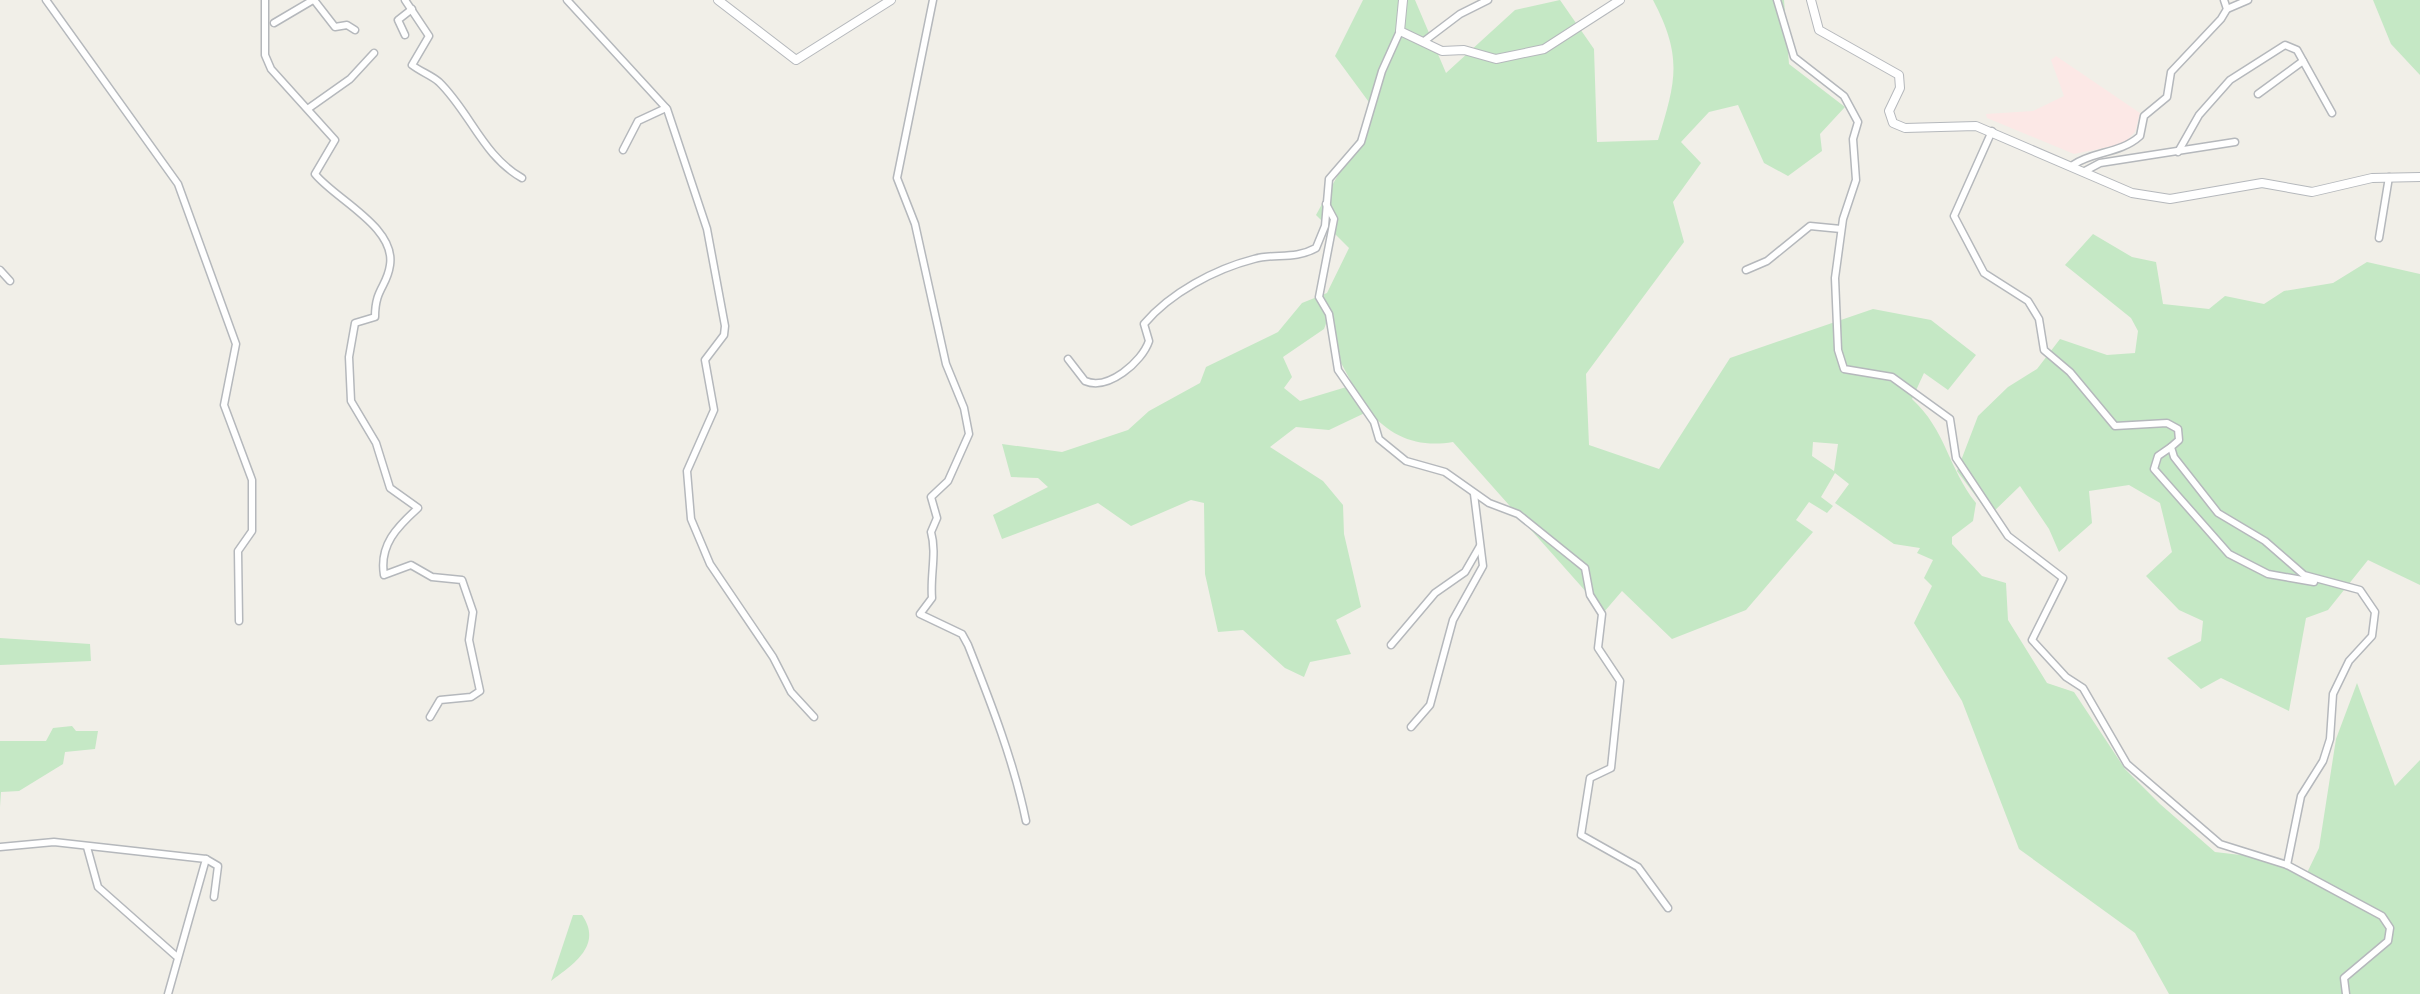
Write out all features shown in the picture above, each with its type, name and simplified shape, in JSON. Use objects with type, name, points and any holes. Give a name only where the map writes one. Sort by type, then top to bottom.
[{"type":"street","points":[[46,0],[178,184],[236,344],[224,405],[252,480],[252,531],[238,551],[239,621]]},
{"type":"street","points":[[266,0],[265,55],[272,69],[335,140],[316,174],[383,238],[390,265],[374,296],[375,317],[357,320],[353,327],[351,401],[376,444],[390,488],[418,508],[398,524],[386,548],[384,576],[411,565],[428,576],[462,580],[474,612],[468,640],[480,691],[471,697],[440,700],[430,717]]},
{"type":"street","points":[[274,23],[286,20],[314,0],[335,27],[347,25],[355,30]]},
{"type":"street","points":[[405,0],[429,36],[412,65],[436,78],[487,148],[505,168],[522,178]]},
{"type":"street","points":[[567,0],[666,108],[707,228],[725,326],[724,335],[705,360],[714,410],[687,471],[691,519],[710,564],[791,692],[814,717]]},
{"type":"street","points":[[718,0],[797,60],[892,0]]},
{"type":"street","points":[[933,0],[897,178],[914,224],[946,364],[969,434],[948,481],[931,497],[937,518],[931,532],[936,544],[930,573],[932,598],[920,614],[962,634],[1010,752],[1026,821]]},
{"type":"street","points":[[1068,358],[1092,384],[1118,374],[1132,366],[1147,348],[1144,324],[1168,298],[1255,258],[1292,258],[1316,248],[1325,226],[1326,204],[1336,167],[1361,142],[1382,71],[1400,31],[1403,0]]},
{"type":"street","points":[[1423,42],[1460,14],[1488,0]]},
{"type":"street","points":[[1400,31],[1449,53],[1464,50],[1490,59],[1534,52],[1620,0]]},
{"type":"street","points":[[1777,0],[1794,58],[1844,96],[1858,122],[1853,139],[1856,180],[1842,229],[1836,278],[1841,364],[1852,372],[1892,378],[1946,416],[1956,458],[2008,536],[2063,578],[2030,636],[2066,677],[2083,688],[2133,770],[2220,844],[2287,864],[2355,906],[2375,911],[2390,928],[2386,945],[2344,978],[2346,994]]},
{"type":"street","points":[[1811,0],[1819,30],[1899,74],[1900,88],[1889,111],[1893,123],[1905,128],[1964,124],[2157,199],[2262,183],[2312,192],[2389,177],[2420,177]]},
{"type":"street","points":[[2224,0],[2227,10]]},
{"type":"street","points":[[2072,165],[2122,148],[2140,136],[2144,116],[2167,97],[2171,72],[2227,10],[2248,0]]},
{"type":"street","points":[[405,35],[398,20],[412,9]]},
{"type":"street","points":[[2178,152],[2199,115],[2238,73],[2285,45],[2297,50],[2332,113]]},
{"type":"street","points":[[309,108],[350,79],[374,53]]},
{"type":"street","points":[[2258,94],[2304,61]]},
{"type":"street","points":[[623,150],[638,121],[666,108]]},
{"type":"street","points":[[1992,132],[1971,186],[1954,210],[1956,223],[1984,273],[2020,293],[2035,308],[2044,350],[2082,385],[2108,420],[2118,427],[2173,425],[2180,435],[2156,461],[2158,476],[2217,545],[2268,574],[2319,581],[2368,596],[2376,625],[2372,636],[2348,661],[2333,694],[2330,739],[2323,761],[2301,796],[2287,864]]},
{"type":"street","points":[[2085,171],[2100,164],[2235,142]]},
{"type":"street","points":[[2094,176],[2100,164]]},
{"type":"street","points":[[2379,238],[2389,177]]},
{"type":"street","points":[[1326,204],[1334,219],[1319,297],[1329,314],[1333,354],[1344,382],[1374,422],[1378,439],[1406,461],[1444,472],[1489,504],[1518,514],[1585,568],[1590,595],[1602,614],[1598,648],[1620,680],[1611,768],[1590,778],[1581,836],[1638,867],[1668,908]]},
{"type":"street","points":[[1746,270],[1768,260],[1810,226],[1842,229]]},
{"type":"street","points":[[0,270],[10,282]]},
{"type":"street","points":[[2170,448],[2185,475],[2218,513],[2319,581]]},
{"type":"street","points":[[1411,727],[1430,705],[1453,620],[1483,566],[1474,492]]},
{"type":"street","points":[[1391,645],[1435,593],[1465,572],[1481,544]]},
{"type":"street","points":[[0,847],[23,842],[206,859],[218,866],[214,897]]},
{"type":"street","points":[[88,847],[98,887],[176,956]]},
{"type":"street","points":[[168,994],[206,859]]},
{"type":"shaded area","points":[[2056,56],[2140,113],[2135,132],[2123,144],[2074,154],[1987,118],[1986,114],[2033,111],[2064,96],[2051,60]]},
{"type":"green space","points":[[1363,0],[1415,0],[1446,73],[1515,10],[1560,0],[1594,49],[1597,142],[1658,140],[1674,69],[1669,38],[1653,0],[1784,0],[1789,64],[1845,107],[1820,134],[1822,151],[1788,176],[1764,163],[1738,105],[1709,112],[1681,142],[1701,163],[1673,202],[1684,242],[1586,374],[1589,445],[1659,469],[1730,358],[1873,309],[1931,320],[1976,355],[1948,390],[1924,373],[1912,399],[1940,436],[1976,503],[1973,521],[1952,537],[1952,544],[1982,576],[2006,583],[2008,620],[2047,683],[2074,692],[2125,769],[2160,804],[2215,852],[2258,857],[2305,877],[2319,848],[2336,739],[2357,683],[2395,786],[2420,760],[2420,994],[2169,994],[2135,933],[2019,849],[1962,701],[1914,623],[1932,586],[1924,578],[1933,560],[1917,553],[1920,548],[1894,544],[1835,503],[1849,484],[1835,473],[1821,497],[1833,506],[1827,513],[1809,502],[1796,520],[1813,532],[1746,610],[1672,639],[1622,591],[1604,612],[1453,442],[1428,443],[1406,438],[1386,428],[1369,411],[1329,430],[1296,427],[1270,447],[1323,481],[1343,505],[1344,534],[1361,607],[1336,620],[1351,654],[1310,662],[1304,677],[1285,668],[1243,630],[1218,632],[1205,574],[1204,503],[1191,500],[1131,526],[1098,503],[1002,539],[993,515],[1048,487],[1038,478],[1011,477],[1002,444],[1062,452],[1128,430],[1149,411],[1200,383],[1206,367],[1278,332],[1302,303],[1327,293],[1349,248],[1316,215],[1374,109],[1335,56]],"holes":[[[1330,313],[1341,363],[1353,385],[1300,401],[1284,388],[1292,377],[1283,357],[1324,329]],[[1813,442],[1838,444],[1834,471],[1812,456]]]},
{"type":"green space","points":[[2373,0],[2420,0],[2420,75],[2391,44]]},
{"type":"green space","points":[[2093,234],[2132,257],[2156,262],[2163,304],[2209,309],[2225,296],[2264,304],[2284,291],[2333,283],[2367,262],[2420,274],[2420,585],[2368,560],[2328,610],[2306,618],[2289,711],[2221,678],[2201,689],[2167,658],[2201,641],[2203,621],[2179,610],[2146,576],[2172,552],[2160,503],[2129,485],[2089,491],[2092,523],[2059,552],[2049,529],[2020,486],[1990,515],[1957,471],[1978,416],[2008,387],[2037,369],[2060,339],[2107,355],[2135,353],[2138,331],[2131,318],[2065,265]]},
{"type":"green space","points":[[0,638],[90,644],[91,661],[0,665]]},
{"type":"green space","points":[[72,726],[76,731],[98,731],[95,749],[65,752],[63,764],[19,791],[1,792],[0,807],[0,741],[46,741],[53,728]]},
{"type":"green space","points":[[573,915],[582,915],[588,926],[587,945],[576,961],[551,981]]}]
